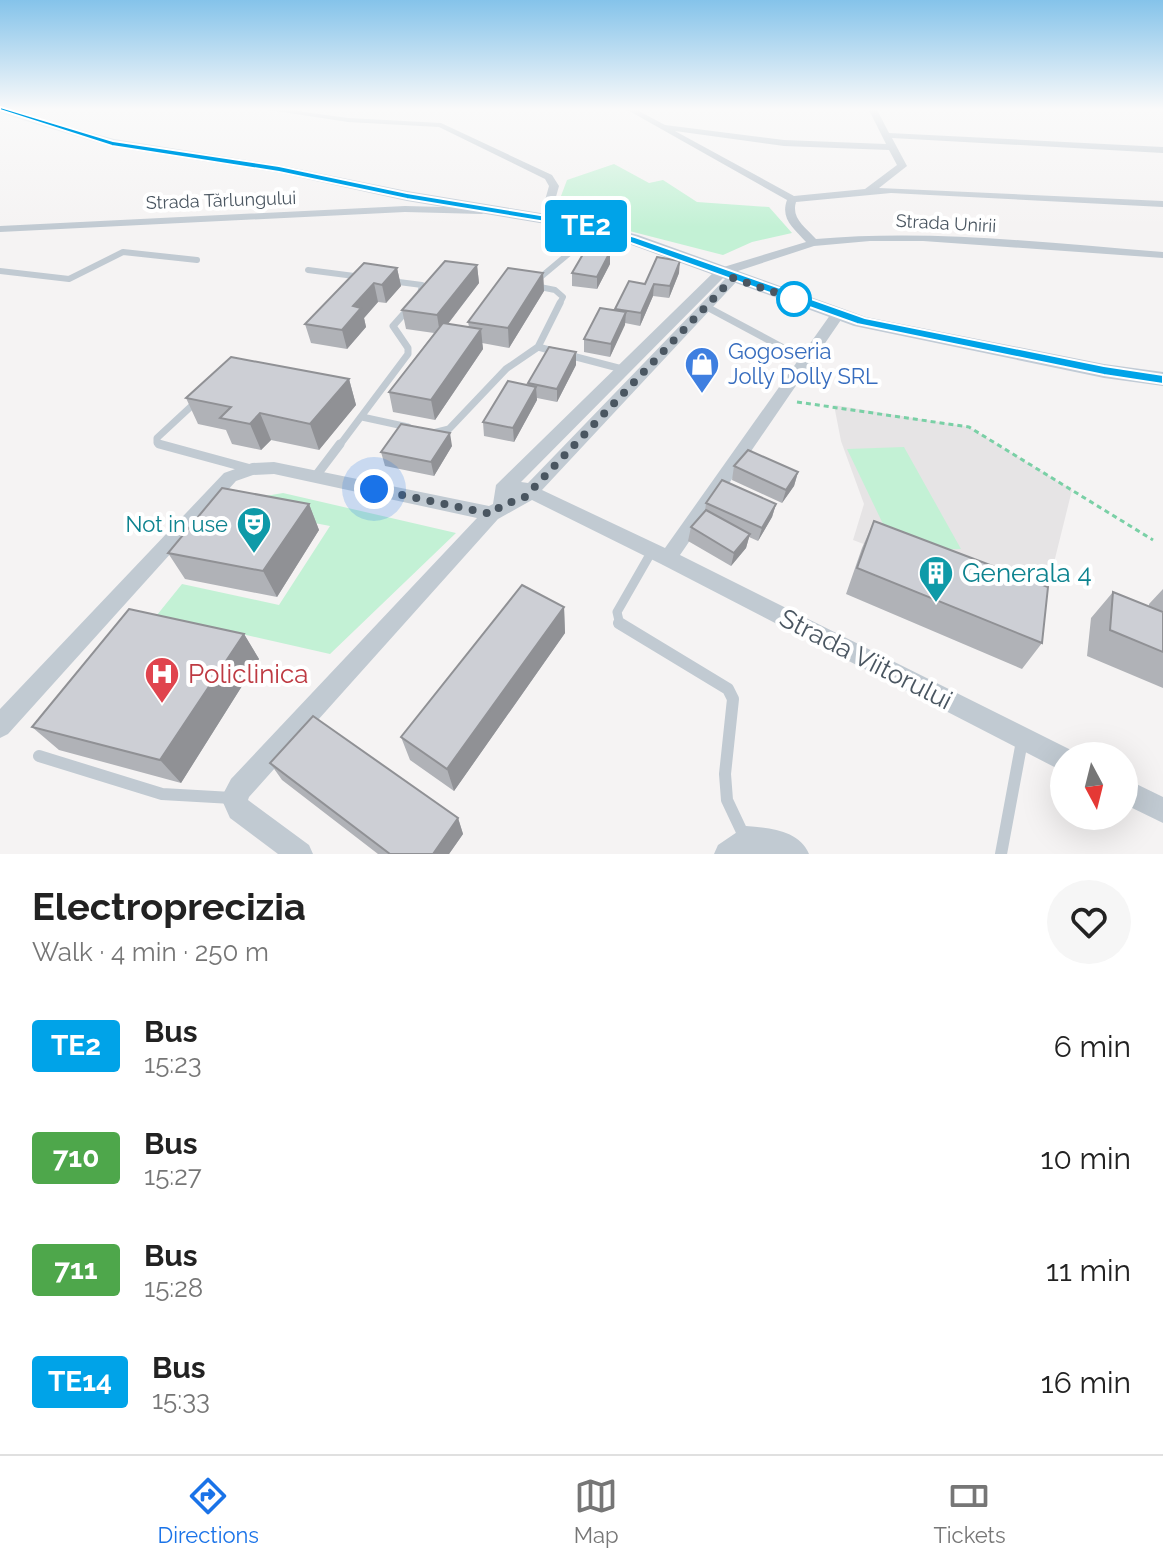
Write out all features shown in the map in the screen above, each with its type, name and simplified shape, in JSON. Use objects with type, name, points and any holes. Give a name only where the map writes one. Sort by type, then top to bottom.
[{"type":"main road","points":[[143,148],[279,169],[613,233],[838,314],[907,332],[1163,379]]},
{"type":"street","points":[[484,148],[549,177],[554,186],[545,218]]},
{"type":"street","points":[[695,148],[792,199],[869,191],[1163,204]]},
{"type":"street","points":[[869,191],[901,169],[892,148]]},
{"type":"street","points":[[1123,148],[1163,150]]},
{"type":"street","points":[[792,199],[788,211],[790,217],[813,243]]},
{"type":"street","name":"Strada Tărlungului","points":[[0,229],[405,209],[492,210]]},
{"type":"street","name":"Strada Unirii","points":[[728,274],[813,243],[923,238],[1163,255]]},
{"type":"street","points":[[520,487],[705,306],[728,274]]},
{"type":"street","points":[[520,487],[622,369],[728,274]]},
{"type":"street","points":[[660,554],[777,401],[838,314]]},
{"type":"street","points":[[0,726],[14,715],[230,477],[252,469],[274,468],[497,510]]},
{"type":"street","points":[[300,854],[239,809],[234,798],[497,510],[524,498],[520,487]]},
{"type":"street","name":"Strada Viitorului","points":[[520,487],[660,554],[1050,753]]},
{"type":"street","points":[[1138,798],[1163,810]]},
{"type":"street","points":[[737,846],[776,842],[796,854]]},
{"type":"lane","points":[[362,417],[434,433],[442,432],[506,369],[538,347],[563,297],[555,290],[527,285],[585,240]]},
{"type":"lane","points":[[2,273],[69,279],[123,252],[197,260]]},
{"type":"lane","points":[[308,270],[424,288],[393,326],[408,348],[408,354],[315,477]]},
{"type":"lane","points":[[705,306],[739,320],[777,348],[806,360]]},
{"type":"lane","points":[[538,347],[622,369]]},
{"type":"lane","points":[[209,390],[157,438],[157,443],[252,469]]},
{"type":"lane","points":[[660,554],[617,612],[617,619],[620,626],[728,689],[733,699],[725,774],[737,846]]},
{"type":"lane","points":[[1001,854],[1022,739]]},
{"type":"lane","points":[[39,756],[162,794],[234,798]]},
{"type":"path","points":[[777,401],[834,405],[969,427],[1153,540]]},
{"type":"shaded area","points":[[834,405],[969,427],[1072,490],[1042,611],[853,540],[864,504],[841,441]]},
{"type":"green space","points":[[614,164],[649,183],[663,180],[697,202],[769,207],[792,233],[752,242],[723,255],[563,214],[558,204],[567,180]]},
{"type":"green space","points":[[904,447],[961,549],[896,551],[847,449]]},
{"type":"green space","points":[[283,493],[456,533],[330,654],[157,615],[182,584],[279,605],[330,526],[242,509],[243,500]]},
{"type":"building","points":[[586,249],[610,252],[597,277],[572,273]]},
{"type":"building","points":[[657,257],[680,261],[670,286],[654,284],[641,313],[615,309],[629,281],[645,284]]},
{"type":"building","points":[[445,261],[477,265],[437,315],[402,310]]},
{"type":"building","points":[[364,263],[397,268],[382,285],[374,283],[353,306],[361,308],[342,330],[305,324]]},
{"type":"building","points":[[508,268],[543,273],[508,328],[468,322]]},
{"type":"building","points":[[600,308],[626,312],[611,344],[584,339]]},
{"type":"building","points":[[443,323],[481,329],[431,400],[389,392]]},
{"type":"building","points":[[549,347],[576,352],[557,389],[528,383]]},
{"type":"building","points":[[231,357],[349,379],[310,424],[260,413],[250,424],[220,418],[231,407],[186,398]]},
{"type":"building","points":[[508,381],[536,387],[513,428],[483,422]]},
{"type":"building","points":[[401,424],[450,433],[431,462],[381,452]]},
{"type":"building","points":[[748,450],[798,472],[786,490],[734,466]]},
{"type":"building","points":[[722,480],[776,504],[762,528],[706,503]]},
{"type":"building","points":[[222,488],[309,504],[263,571],[168,553]]},
{"type":"building","points":[[706,510],[750,534],[734,553],[691,527]]},
{"type":"building","points":[[874,521],[1048,587],[1042,643],[857,568]]},
{"type":"building","points":[[522,585],[564,607],[447,769],[401,737]]},
{"type":"building","points":[[1113,592],[1163,612],[1163,652],[1110,630]]},
{"type":"building","name":"Policlinica","points":[[129,609],[244,634],[160,760],[32,727]]},
{"type":"building","points":[[313,716],[458,818],[433,854],[390,854],[270,763]]},
{"type":"bus line","name":"TE2","points":[[140,148],[279,169],[407,196],[577,224],[632,239],[765,290],[861,322],[1104,371],[1163,379]]},
{"type":"place","name":"Gogoseria Jolly Dolly SRL","points":[[702,395]]},
{"type":"place","name":"Not in use","points":[[254,555]]},
{"type":"place","name":"Generala 4","points":[[936,604]]},
{"type":"place","name":"Policlinica","points":[[162,705]]},
{"type":"route","points":[[374,489],[492,514],[502,505],[524,498],[733,278],[794,299]]}]
